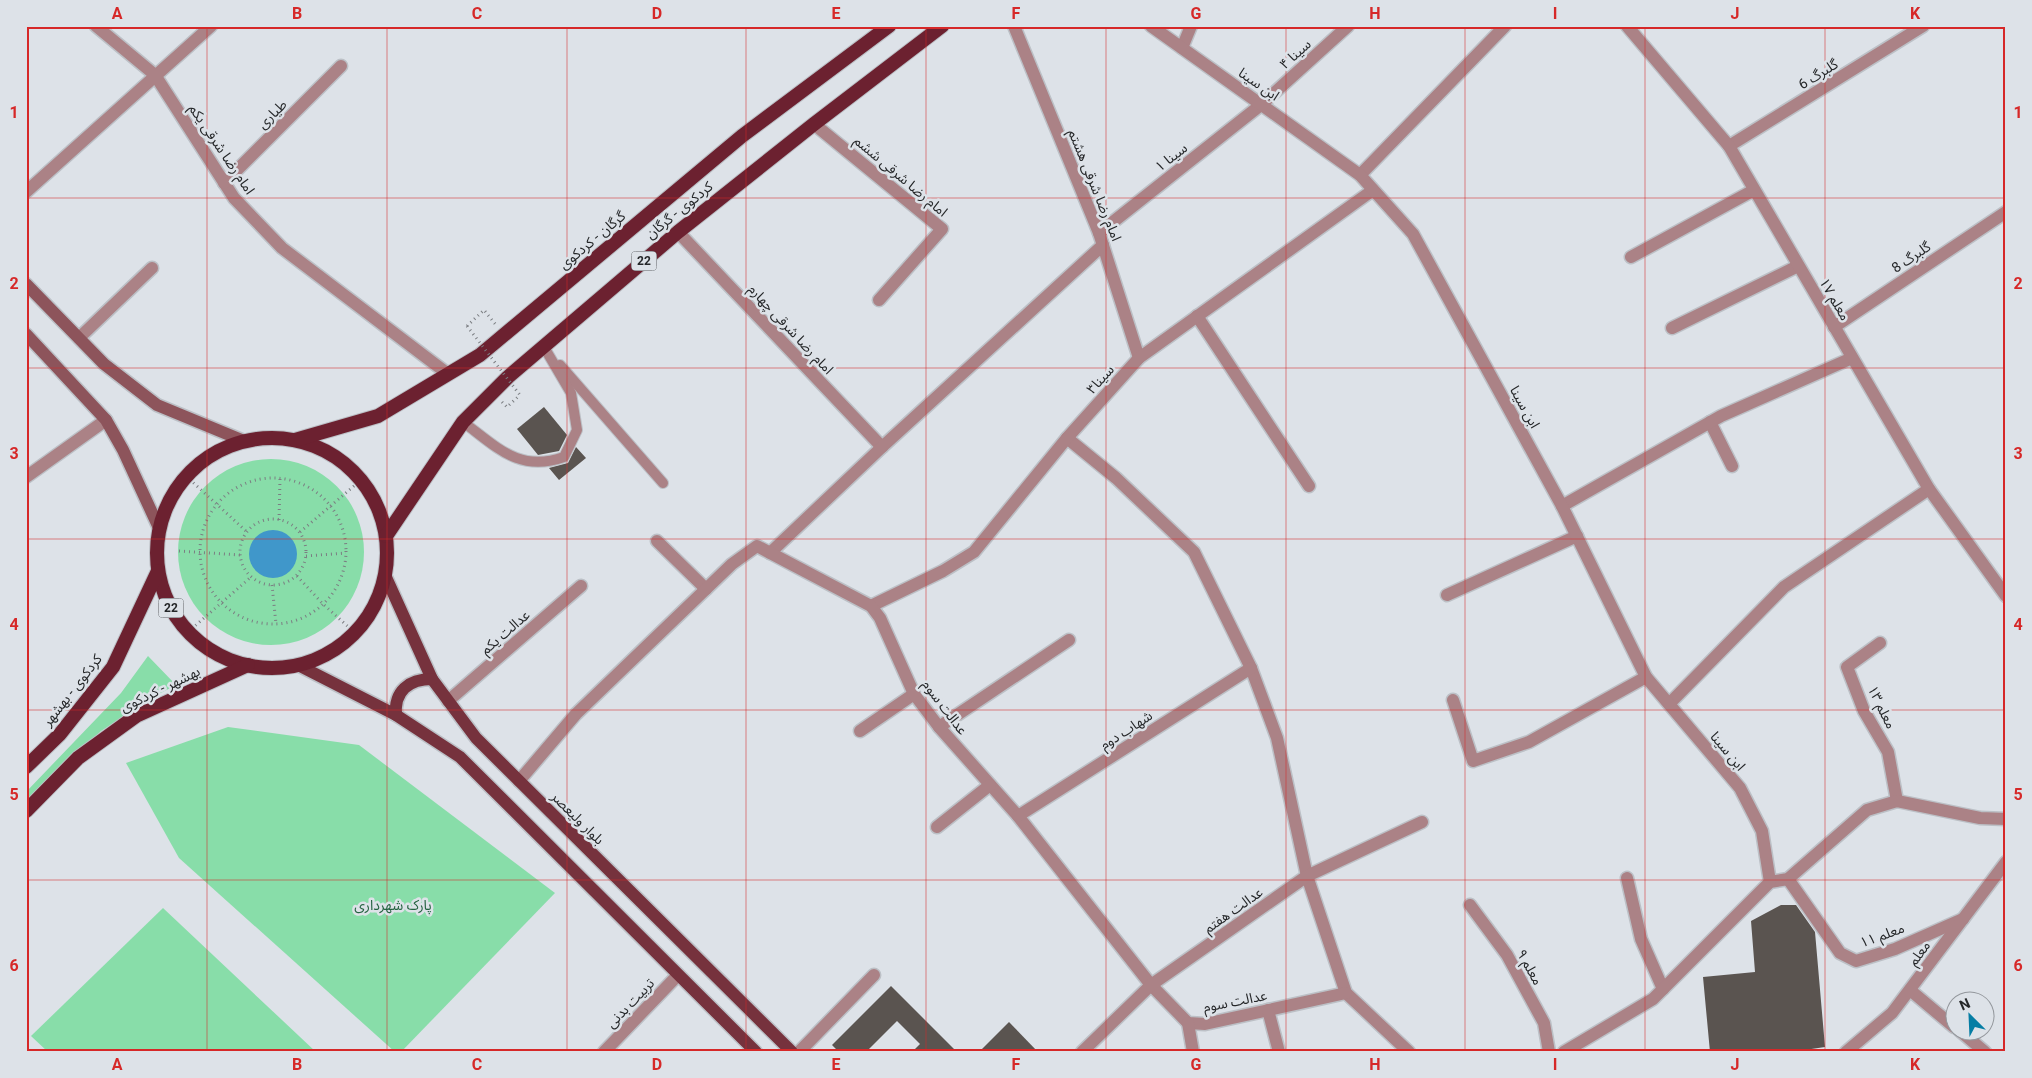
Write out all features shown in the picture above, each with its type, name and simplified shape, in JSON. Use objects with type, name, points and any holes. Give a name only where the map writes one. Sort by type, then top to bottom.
[{"type":"highway","name":"گرگان - کردکوی","points":[[295,440],[378,416],[480,355],[742,136],[889,26]]},
{"type":"highway","name":"کردکوی - گرگان","points":[[386,536],[463,422],[508,377],[678,232],[942,26]]},
{"type":"highway","name":"22","points":[[261,438],[295,440],[332,454],[361,480],[378,510],[386,536],[384,575],[378,596],[368,615],[338,647],[319,658],[298,665],[264,667],[248,665],[205,647],[188,632],[174,614],[167,600],[158,571],[157,549],[159,528],[170,501],[186,476],[209,457],[222,449],[244,441],[261,438]]},
{"type":"highway","name":"کردکوی - بهشهر","points":[[26,767],[60,734],[113,667],[158,571]]},
{"type":"highway","name":"بهشهر - کردکوی","points":[[26,811],[78,758],[136,716],[248,665]]},
{"type":"main road","points":[[26,284],[104,364],[156,405],[244,441]]},
{"type":"main road","points":[[26,334],[106,420],[123,450],[159,528]]},
{"type":"main road","name":"بلوار ولیعصر","points":[[384,575],[432,680],[476,738],[792,1052]]},
{"type":"main road","points":[[298,665],[396,715],[460,757],[755,1051]]},
{"type":"main road","points":[[396,715],[398,696],[404,688],[412,682],[432,680]]},
{"type":"street","name":"امام رضا شرقی یکم","points":[[96,26],[155,76],[234,198],[282,248],[448,374]]},
{"type":"street","points":[[26,192],[211,26]]},
{"type":"street","name":"امام رضا شرقی هشتم","points":[[1014,26],[1101,239],[1139,358]]},
{"type":"street","name":"ابن سینا","points":[[1152,26],[1360,175],[1413,234],[1562,506],[1646,677],[1740,788],[1762,831],[1770,882]]},
{"type":"street","points":[[1182,48],[1191,26]]},
{"type":"street","name":"سینا ۴","points":[[1262,104],[1348,26]]},
{"type":"street","points":[[1360,175],[1504,26]]},
{"type":"street","name":"معلم ۱۷","points":[[1627,26],[1729,146],[1929,489],[2006,596]]},
{"type":"street","name":"گلبرگ 6","points":[[1729,146],[1923,26]]},
{"type":"street","name":"طیاری","points":[[224,183],[340,66]]},
{"type":"street","name":"سینا ۱","points":[[770,554],[1101,239],[1262,104]]},
{"type":"street","name":"امام رضا شرقی ششم","points":[[814,124],[942,229],[879,300]]},
{"type":"street","name":"سینا۳","points":[[871,606],[942,572],[974,552],[1067,438],[1139,358],[1374,190]]},
{"type":"street","points":[[1631,257],[1754,190]]},
{"type":"street","name":"گلبرگ 8","points":[[1834,327],[2006,212]]},
{"type":"street","name":"امام رضا شرقی چهارم","points":[[678,232],[882,447]]},
{"type":"street","points":[[1672,328],[1798,266]]},
{"type":"street","points":[[79,338],[152,268]]},
{"type":"street","points":[[1197,316],[1309,486]]},
{"type":"street","points":[[1562,506],[1710,422],[1852,358]]},
{"type":"street","points":[[26,477],[106,420]]},
{"type":"street","points":[[1710,422],[1732,466]]},
{"type":"street","points":[[1067,438],[1116,478],[1194,552],[1251,668],[1277,738],[1307,876],[1346,993],[1409,1052]]},
{"type":"street","points":[[1669,704],[1784,587],[1929,489]]},
{"type":"street","points":[[1447,594],[1577,536]]},
{"type":"street","points":[[657,541],[706,589]]},
{"type":"street","points":[[519,781],[576,714],[732,564],[757,546],[871,606]]},
{"type":"street","name":"عدالت یکم","points":[[448,701],[581,586]]},
{"type":"street","name":"عدالت سوم","points":[[871,606],[880,618],[914,694],[939,727],[1018,816],[1151,985],[1188,1023],[1205,1024],[1346,993]]},
{"type":"street","points":[[939,727],[1069,640]]},
{"type":"street","name":"معلم ۱۳","points":[[1880,643],[1847,667],[1864,711],[1888,752],[1897,801]]},
{"type":"street","name":"شهاب دوم","points":[[1018,816],[1251,668]]},
{"type":"street","points":[[1453,700],[1473,760],[1529,742],[1646,677]]},
{"type":"street","points":[[860,731],[914,694]]},
{"type":"street","points":[[938,827],[990,785]]},
{"type":"street","points":[[1564,1052],[1653,1000],[1770,882],[1788,879],[1867,810],[1897,801],[1980,818],[2006,819]]},
{"type":"street","name":"عدالت هفتم","points":[[1082,1052],[1151,985],[1307,876],[1422,822]]},
{"type":"street","name":"معلم","points":[[1846,1052],[1892,1013],[2006,862]]},
{"type":"street","points":[[1627,878],[1641,939],[1664,989]]},
{"type":"street","name":"معلم ۱۱","points":[[1788,879],[1840,953],[1856,961],[1895,948],[1963,919]]},
{"type":"street","name":"معلم ۹","points":[[1470,905],[1507,955],[1544,1023],[1549,1052]]},
{"type":"street","name":"تربیت بدنی","points":[[604,1052],[678,975]]},
{"type":"street","points":[[798,1052],[874,975]]},
{"type":"street","points":[[1910,990],[1944,1019]]},
{"type":"street","points":[[1268,1010],[1280,1052]]},
{"type":"street","points":[[1188,1023],[1193,1052]]},
{"type":"street","points":[[1971,1040],[1985,1052]]},
{"type":"lane","points":[[463,422],[510,457],[535,463],[548,462],[564,457],[577,430],[571,393],[544,347]]},
{"type":"lane","points":[[544,347],[664,482]]},
{"type":"path","points":[[484,310],[467,326],[520,395],[507,407]]},
{"type":"path","points":[[186,476],[247,532]]},
{"type":"path","points":[[279,520],[280,479]]},
{"type":"path","points":[[280,479],[299,483],[311,490],[331,507],[345,537],[346,553],[340,581],[323,604],[309,615],[293,622],[276,624],[256,622],[221,603],[210,588],[203,570],[200,552],[202,535],[208,519],[218,504],[230,492],[246,484],[262,480],[280,479]]},
{"type":"path","points":[[300,532],[361,480]]},
{"type":"path","points":[[279,520],[287,522],[300,532],[306,548],[306,556],[303,567],[297,576],[289,581],[272,585],[251,577],[242,563],[240,554],[243,539],[247,532],[261,521],[279,520]]},
{"type":"path","points":[[179,551],[240,554]]},
{"type":"path","points":[[306,556],[346,553]]},
{"type":"path","points":[[297,576],[323,604],[354,632]]},
{"type":"path","points":[[188,632],[251,577]]},
{"type":"path","points":[[272,585],[276,624]]},
{"type":"green space","points":[[262,459],[280,459],[307,466],[337,486],[357,516],[364,543],[364,561],[357,588],[337,618],[307,638],[280,645],[262,645],[244,641],[227,634],[212,624],[199,611],[189,596],[182,579],[178,561],[178,543],[182,525],[189,508],[199,493],[212,480],[227,470],[244,463]]},
{"type":"green space","points":[[148,656],[176,685],[101,731],[26,804],[26,792],[121,693]]},
{"type":"green space","name":"پارک شهرداری","points":[[228,727],[359,745],[555,893],[401,1052],[395,1052],[179,858],[126,763]]},
{"type":"green space","points":[[163,908],[316,1052],[48,1052],[31,1036]]},
{"type":"water","points":[[273,530],[282,532],[290,537],[295,545],[297,554],[295,563],[290,571],[282,576],[273,578],[264,576],[256,571],[251,563],[249,554],[251,545],[256,537],[264,532]]},
{"type":"building","points":[[544,407],[567,435],[559,451],[538,455],[517,429]]},
{"type":"building","points":[[576,447],[586,458],[559,480],[549,468],[568,463]]},
{"type":"building","points":[[1781,905],[1796,905],[1815,932],[1825,1047],[1791,1052],[1710,1052],[1703,977],[1755,972],[1751,921]]},
{"type":"building","points":[[891,986],[957,1052],[912,1052],[920,1044],[897,1021],[866,1052],[839,1052],[832,1045]]},
{"type":"building","points":[[1009,1022],[1038,1052],[979,1052]]}]
